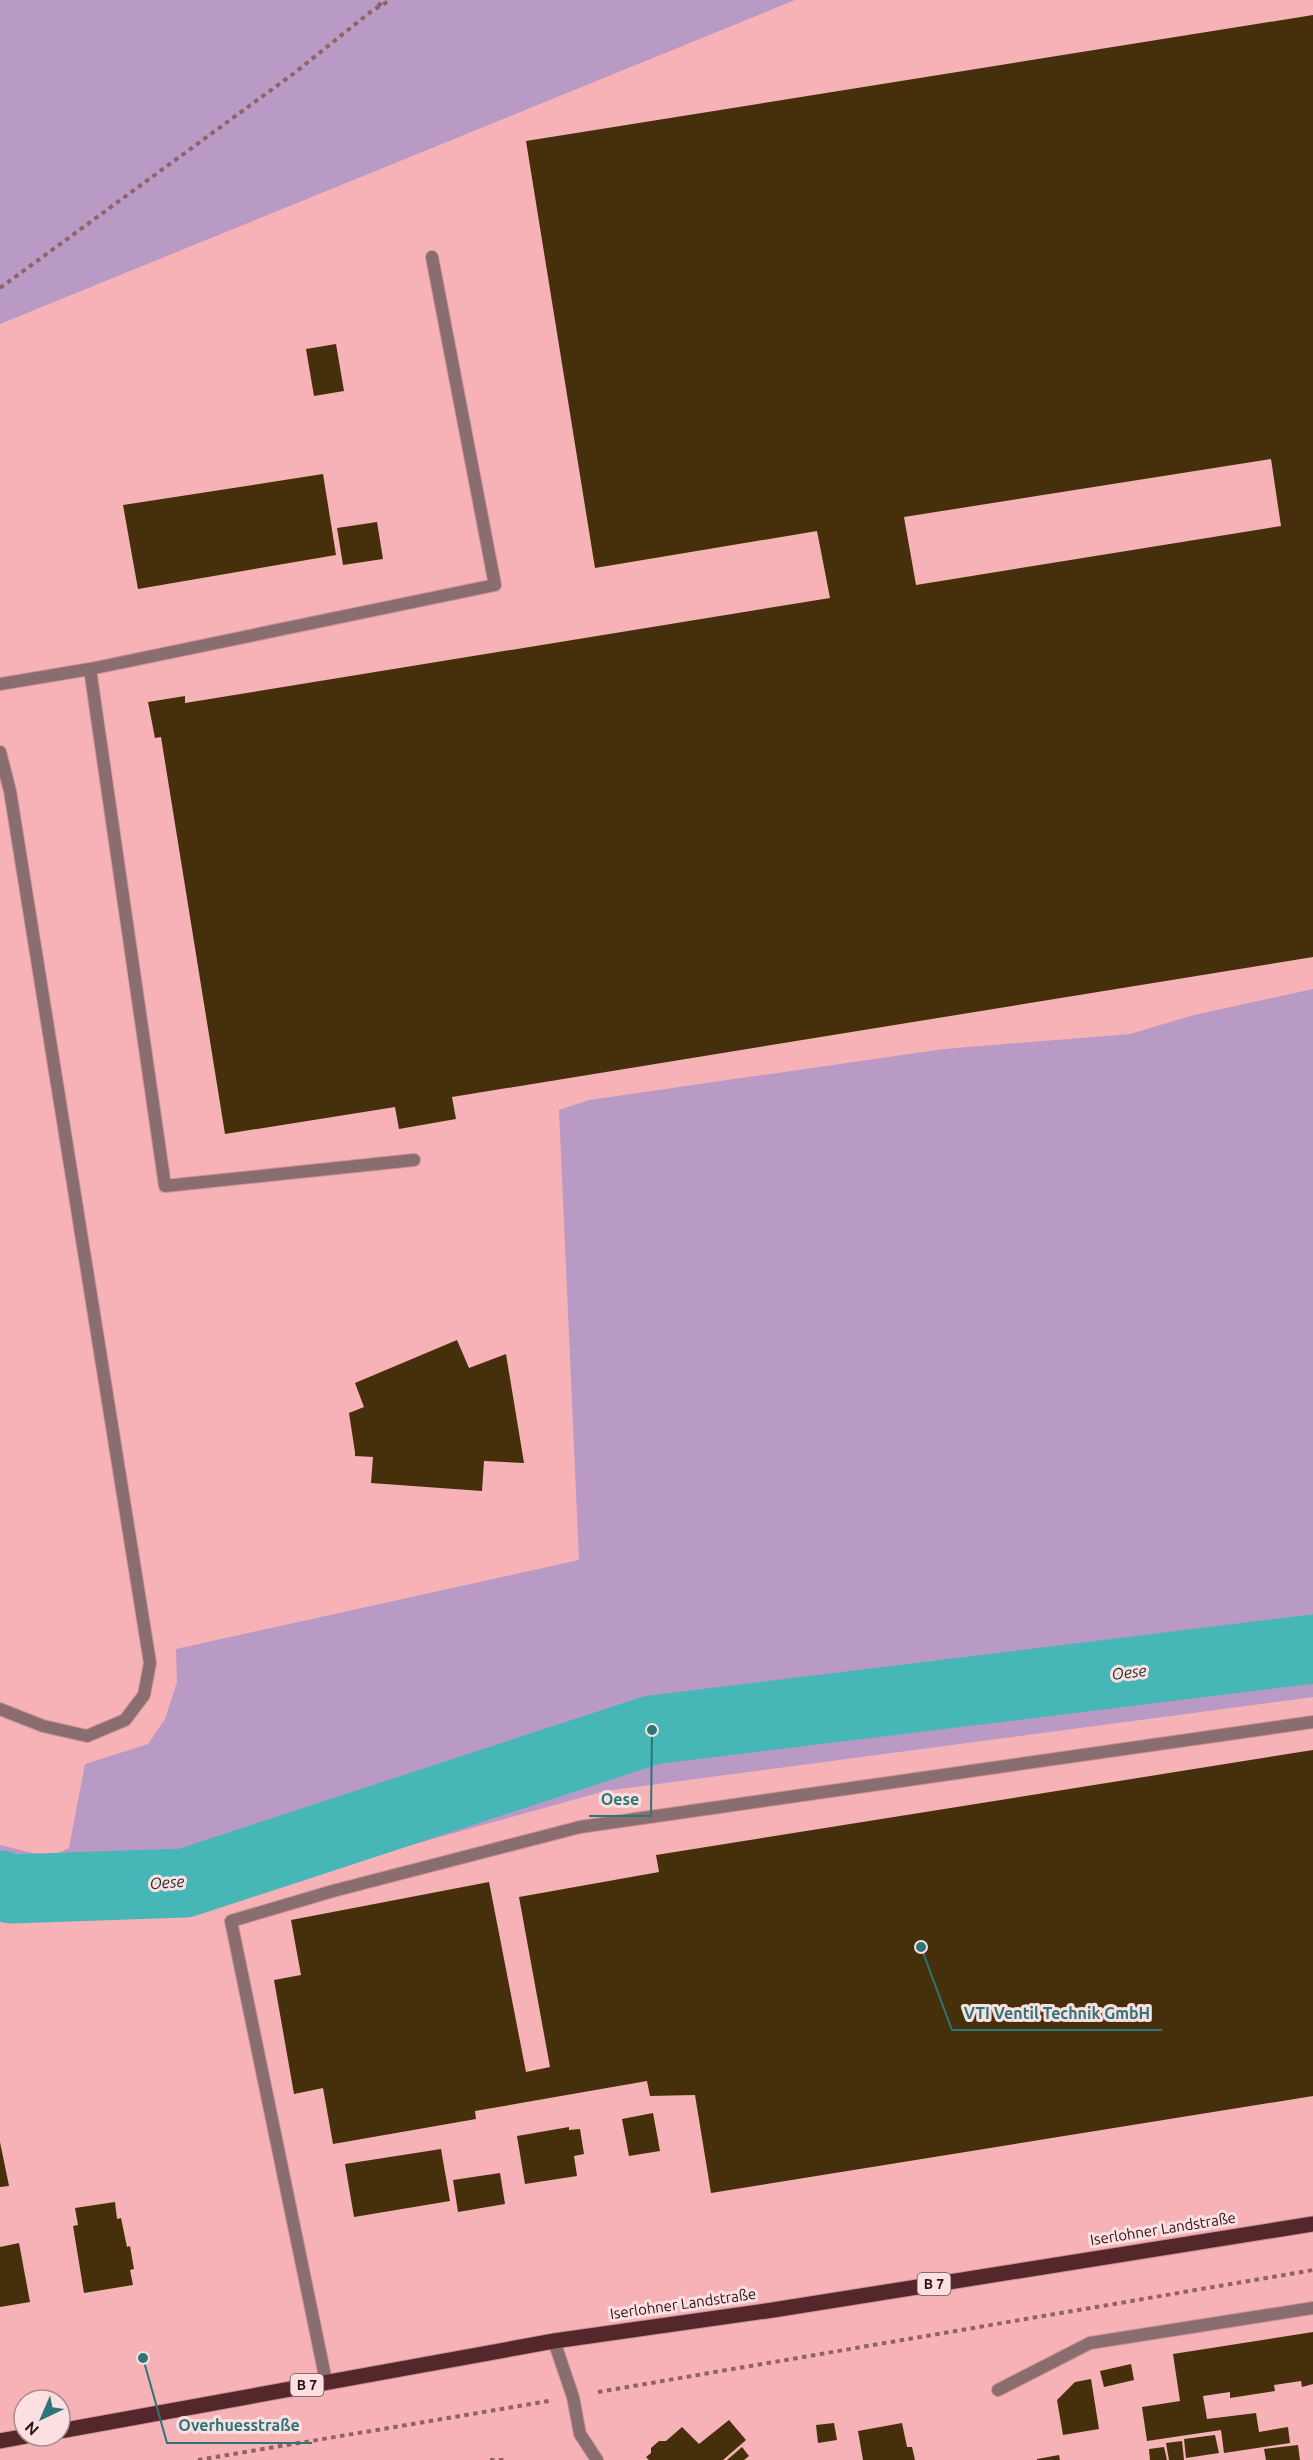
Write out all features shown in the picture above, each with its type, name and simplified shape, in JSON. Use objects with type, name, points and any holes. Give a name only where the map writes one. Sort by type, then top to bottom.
[{"type":"main road","name":"Iserlohner Landstraße","points":[[72,2428],[554,2341],[785,2308],[1313,2224]]},
{"type":"street","points":[[0,684],[90,669],[495,585],[432,257]]},
{"type":"street","points":[[90,669],[165,1186],[414,1160]]},
{"type":"street","points":[[0,752],[10,791],[38,980],[76,1194],[150,1663],[144,1695],[125,1720],[87,1736],[43,1726],[0,1709]]},
{"type":"street","points":[[326,2381],[231,1921],[333,1891],[580,1827],[1313,1722]]},
{"type":"street","points":[[998,2390],[1090,2343],[1313,2308]]},
{"type":"street","points":[[554,2341],[573,2397],[580,2434],[597,2460]]},
{"type":"path","points":[[0,288],[294,74],[384,0]]},
{"type":"path","points":[[373,10],[391,0]]},
{"type":"path","points":[[198,2460],[1313,2270]]},
{"type":"path","points":[[490,2460],[502,2458],[506,2460]]},
{"type":"shaded area","points":[[0,0],[795,0],[0,324]]},
{"type":"shaded area","points":[[1313,989],[1313,1697],[605,1791],[195,1905],[118,1916],[37,1917],[0,1907],[0,1845],[50,1857],[69,1848],[85,1764],[148,1744],[165,1719],[177,1682],[176,1649],[579,1560],[559,1110],[589,1100],[944,1049],[1130,1034],[1194,1015]]},
{"type":"building","points":[[1313,15],[1313,957],[452,1097],[456,1119],[399,1129],[395,1107],[225,1134],[161,737],[155,738],[148,702],[185,696],[185,703],[830,598],[817,531],[595,568],[526,141]],"holes":[[[1271,459],[1281,526],[916,585],[904,517]]]},
{"type":"building","points":[[336,344],[344,391],[314,396],[306,349]]},
{"type":"building","points":[[323,474],[336,555],[138,589],[123,505]]},
{"type":"building","points":[[377,522],[383,559],[343,565],[337,528]]},
{"type":"building","points":[[457,1340],[469,1368],[506,1354],[524,1463],[484,1461],[482,1491],[371,1483],[373,1457],[355,1456],[349,1413],[364,1407],[355,1383]]},
{"type":"building","points":[[1313,1750],[1313,2096],[711,2193],[695,2095],[650,2096],[647,2081],[475,2111],[476,2119],[333,2144],[323,2088],[294,2094],[274,1980],[301,1975],[291,1920],[489,1882],[526,2072],[550,2067],[519,1897],[659,1872],[656,1855]]},
{"type":"building","points":[[653,2113],[660,2151],[629,2156],[622,2119]]},
{"type":"building","points":[[569,2127],[569,2130],[580,2129],[584,2154],[574,2156],[577,2176],[525,2184],[517,2136]]},
{"type":"building","points":[[0,2142],[9,2186],[0,2187]]},
{"type":"building","points":[[441,2149],[450,2201],[354,2217],[345,2164]]},
{"type":"building","points":[[500,2173],[505,2204],[458,2212],[453,2180]]},
{"type":"building","points":[[115,2202],[117,2219],[121,2218],[127,2247],[130,2246],[134,2269],[130,2270],[133,2285],[84,2293],[73,2226],[78,2225],[75,2208]]},
{"type":"building","points":[[19,2243],[30,2302],[0,2307],[0,2247]]},
{"type":"building","points":[[1313,2332],[1313,2384],[1302,2387],[1301,2381],[1274,2385],[1275,2391],[1230,2398],[1230,2392],[1203,2396],[1207,2419],[1256,2413],[1259,2432],[1288,2427],[1290,2443],[1224,2453],[1221,2430],[1147,2441],[1142,2407],[1180,2401],[1173,2354]]},
{"type":"building","points":[[1131,2364],[1134,2380],[1104,2387],[1100,2371]]},
{"type":"building","points":[[1091,2379],[1099,2429],[1063,2435],[1057,2400],[1075,2382]]},
{"type":"building","points":[[729,2420],[746,2440],[723,2460],[649,2460],[646,2457],[659,2441],[666,2441],[682,2427],[699,2444]]},
{"type":"building","points":[[834,2423],[837,2440],[818,2443],[816,2425]]},
{"type":"building","points":[[902,2423],[907,2447],[912,2447],[915,2460],[863,2460],[858,2431]]},
{"type":"building","points":[[1215,2435],[1219,2453],[1186,2458],[1184,2439]]},
{"type":"building","points":[[1182,2441],[1184,2460],[1169,2460],[1166,2443]]},
{"type":"building","points":[[1298,2445],[1300,2460],[1266,2460],[1264,2449]]},
{"type":"building","points":[[742,2447],[749,2456],[744,2460],[727,2460]]},
{"type":"building","points":[[1164,2447],[1167,2460],[1150,2460],[1149,2449]]},
{"type":"building","points":[[1059,2455],[1060,2460],[1037,2460],[1037,2459]]},
{"type":"waterway","name":"Oese","points":[[0,1885],[11,1889],[185,1883],[652,1730],[1313,1649]]},
{"type":"place","name":"Oese","points":[[652,1730]]},
{"type":"place","name":"VTI Ventil Technik GmbH","points":[[921,1947]]},
{"type":"place","name":"Overhuesstraße","points":[[143,2358]]}]
